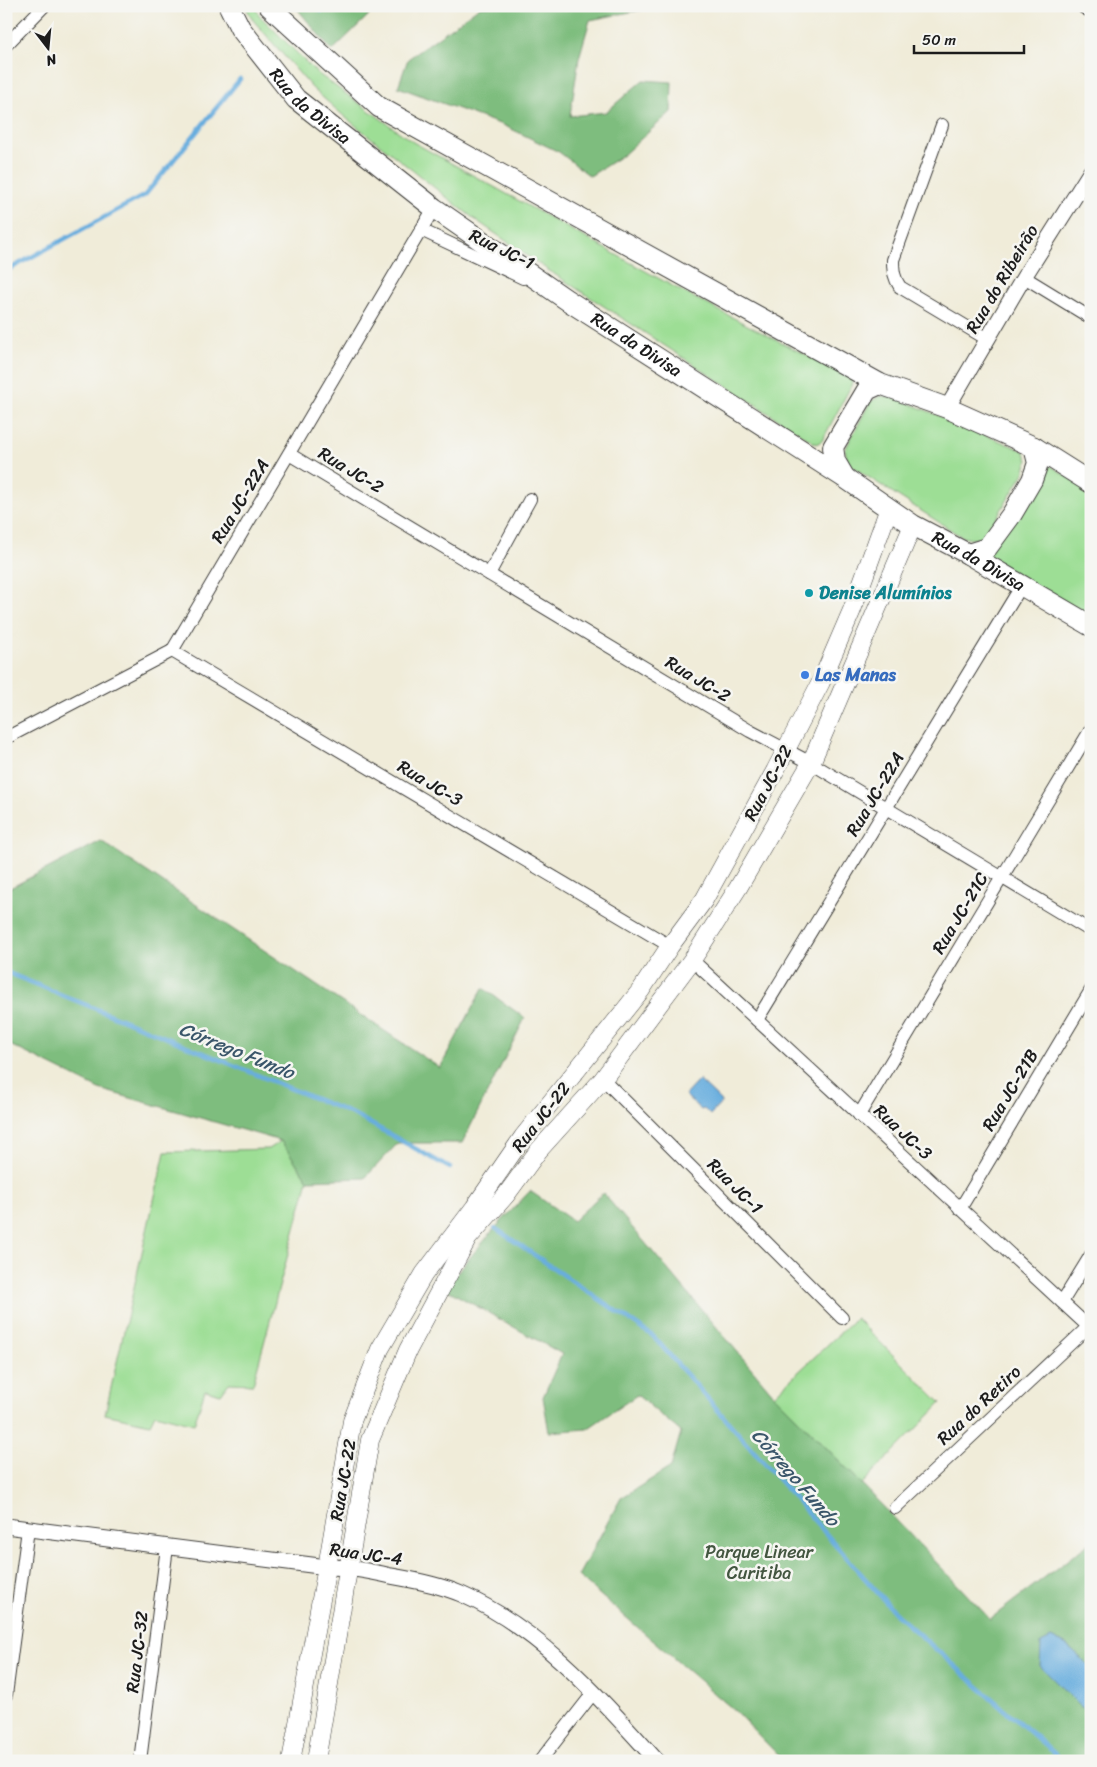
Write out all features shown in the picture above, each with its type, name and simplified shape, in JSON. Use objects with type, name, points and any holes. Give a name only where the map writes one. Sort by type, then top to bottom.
[{"type":"main road","name":"Rua da Divisa","points":[[229,6],[240,28],[296,99],[434,208],[567,300],[844,478],[913,525],[968,554],[1091,626]]},
{"type":"main road","points":[[269,6],[380,107],[880,384],[947,408],[1034,447],[1091,483]]},
{"type":"main road","points":[[844,478],[835,461],[833,447],[868,390],[880,384]]},
{"type":"main road","points":[[968,554],[988,548],[1012,514],[1032,480],[1038,463],[1034,447]]},
{"type":"main road","name":"Rua JC-22","points":[[291,1761],[352,1421],[380,1349],[424,1274],[474,1208],[523,1137],[641,990],[704,900],[821,682],[852,610],[889,508]]},
{"type":"main road","name":"Rua JC-22","points":[[316,1761],[370,1440],[408,1350],[468,1238],[506,1195],[539,1150],[604,1079],[692,960],[738,888],[811,763],[913,525]]},
{"type":"main road","points":[[523,1137],[539,1150]]},
{"type":"street","points":[[6,45],[44,6]]},
{"type":"street","points":[[1084,6],[1091,10]]},
{"type":"street","points":[[942,125],[893,260],[895,280],[900,287],[987,339]]},
{"type":"street","name":"Rua do Ribeirão","points":[[947,408],[1024,277],[1091,171]]},
{"type":"street","name":"Rua JC-22A","points":[[172,651],[434,208]]},
{"type":"street","name":"Rua JC-1","points":[[421,230],[567,300]]},
{"type":"street","points":[[1024,277],[1091,318]]},
{"type":"street","name":"Rua JC-2","points":[[289,454],[750,731],[811,763],[1091,931]]},
{"type":"street","points":[[489,574],[530,499]]},
{"type":"street","name":"Rua JC-22A","points":[[757,1020],[1022,586]]},
{"type":"street","points":[[6,738],[172,651]]},
{"type":"street","name":"Rua JC-3","points":[[172,651],[670,946]]},
{"type":"street","name":"Rua JC-21C","points":[[859,1115],[1091,729]]},
{"type":"street","name":"Rua JC-3","points":[[692,960],[1089,1328]]},
{"type":"street","name":"Rua JC-21B","points":[[960,1208],[1091,990]]},
{"type":"street","name":"Rua JC-1","points":[[604,1079],[842,1318]]},
{"type":"street","points":[[1062,1302],[1091,1255]]},
{"type":"street","name":"Rua do Retiro","points":[[895,1508],[1089,1328]]},
{"type":"street","name":"Rua JC-4","points":[[6,1526],[327,1567],[349,1567],[414,1580],[460,1594],[497,1612],[547,1648],[594,1692],[658,1761]]},
{"type":"street","points":[[6,1695],[28,1529]]},
{"type":"street","name":"Rua JC-32","points":[[140,1761],[168,1547]]},
{"type":"street","points":[[540,1761],[594,1692]]},
{"type":"green space","points":[[245,6],[254,6],[260,16],[317,73],[413,142],[687,294],[853,377],[851,386],[822,441],[816,444],[545,268],[473,218],[346,118],[312,88],[253,20]]},
{"type":"green space","points":[[295,6],[378,6],[332,51]]},
{"type":"green space","points":[[481,6],[661,6],[590,20],[579,58],[570,116],[606,112],[643,80],[672,82],[671,112],[623,155],[590,176],[559,152],[505,126],[398,87],[408,59]]},
{"type":"green space","points":[[880,396],[894,397],[1024,451],[1028,460],[1024,473],[984,538],[971,539],[962,537],[848,464],[845,450],[870,402]]},
{"type":"green space","points":[[1043,461],[1091,491],[1091,620],[982,555]]},
{"type":"green space","points":[[101,841],[440,1068],[483,988],[525,1018],[462,1143],[398,1143],[365,1178],[308,1180],[281,1141],[99,1089],[6,1043],[6,890]]},
{"type":"green space","points":[[281,1141],[308,1180],[253,1384],[229,1383],[221,1394],[205,1390],[194,1424],[155,1414],[150,1424],[105,1414],[165,1152],[268,1149]]},
{"type":"green space","name":"Parque Linear Curitiba","points":[[530,1191],[573,1221],[603,1193],[774,1395],[862,1484],[990,1619],[1091,1542],[1091,1667],[1067,1646],[1051,1638],[1040,1666],[1091,1717],[1091,1761],[784,1761],[735,1711],[578,1576],[621,1498],[671,1467],[681,1432],[637,1395],[587,1429],[549,1432],[543,1397],[562,1354],[444,1288],[495,1228]]},
{"type":"green space","points":[[856,1318],[941,1403],[862,1484],[774,1395]]},
{"type":"water","points":[[699,1080],[722,1102],[710,1115],[704,1109],[701,1110],[685,1095]]},
{"type":"water","points":[[1051,1638],[1067,1646],[1091,1667],[1091,1707],[1083,1709],[1040,1666],[1041,1643]]},
{"type":"waterway","points":[[321,11],[326,6]]},
{"type":"waterway","points":[[6,271],[145,195],[240,79]]},
{"type":"waterway","name":"Córrego Fundo","points":[[6,972],[355,1115],[450,1168]]},
{"type":"waterway","name":"Córrego Fundo","points":[[495,1228],[653,1336],[897,1615],[1063,1761]]},
{"type":"place","name":"Denise Alumínios","points":[[809,593]]},
{"type":"place","name":"Las Manas","points":[[805,675]]}]
